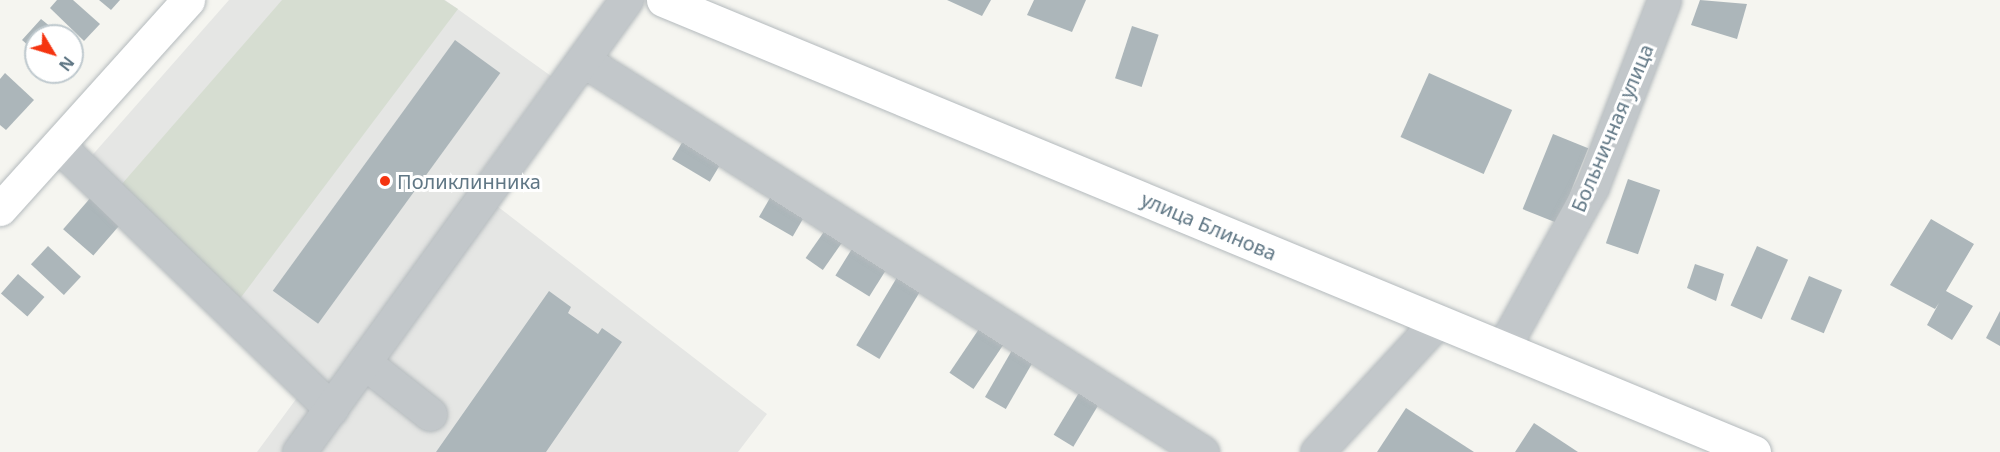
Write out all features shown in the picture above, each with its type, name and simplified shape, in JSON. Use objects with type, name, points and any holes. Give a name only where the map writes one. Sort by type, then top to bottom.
[{"type":"main road","points":[[0,209],[188,0]]},
{"type":"main road","name":"улица Блинова","points":[[663,0],[1754,452]]},
{"type":"street","points":[[299,452],[626,0]]},
{"type":"street","name":"Больничная улица","points":[[1503,348],[1592,187],[1664,0]]},
{"type":"street","points":[[583,60],[1202,452]]},
{"type":"street","points":[[58,145],[331,409]]},
{"type":"street","points":[[1317,452],[1438,321]]},
{"type":"street","points":[[364,362],[430,414]]},
{"type":"shaded area","points":[[229,0],[445,0],[551,76],[471,186],[767,414],[738,452],[257,452],[316,372],[88,160]]},
{"type":"shaded area","points":[[282,0],[444,0],[458,9],[239,300],[121,185]]},
{"type":"building","points":[[57,0],[73,0],[100,24],[84,41],[84,24],[66,24],[50,8]]},
{"type":"building","points":[[99,0],[120,0],[111,10]]},
{"type":"building","points":[[947,0],[991,0],[982,16]]},
{"type":"building","points":[[1034,0],[1086,0],[1072,32],[1027,15]]},
{"type":"building","points":[[1700,0],[1747,4],[1737,39],[1691,25]]},
{"type":"building","points":[[41,19],[47,24],[36,24]]},
{"type":"building","points":[[1132,26],[1159,35],[1142,87],[1115,78]]},
{"type":"building","name":"Поликлинника","points":[[455,40],[500,73],[318,324],[273,291]]},
{"type":"building","points":[[5,73],[34,100],[6,130],[0,125],[0,79]]},
{"type":"building","points":[[1429,73],[1512,110],[1484,174],[1401,137]]},
{"type":"building","points":[[1553,134],[1588,148],[1558,223],[1523,209]]},
{"type":"building","points":[[686,136],[724,159],[710,182],[672,159]]},
{"type":"building","points":[[1628,179],[1660,190],[1638,254],[1606,243]]},
{"type":"building","points":[[774,191],[808,210],[793,236],[759,217]]},
{"type":"building","points":[[92,196],[122,222],[93,255],[63,229]]},
{"type":"building","points":[[1931,219],[1974,244],[1946,291],[1973,306],[1952,340],[1927,325],[1939,303],[1935,309],[1890,285]]},
{"type":"building","points":[[828,226],[845,238],[823,270],[806,258]]},
{"type":"building","points":[[855,244],[889,265],[869,297],[835,275]]},
{"type":"building","points":[[48,246],[81,277],[64,295],[31,264]]},
{"type":"building","points":[[1757,246],[1788,260],[1762,319],[1731,305]]},
{"type":"building","points":[[1695,264],[1724,274],[1716,301],[1687,288]]},
{"type":"building","points":[[18,274],[44,297],[27,317],[1,294]]},
{"type":"building","points":[[899,274],[922,288],[879,359],[856,345]]},
{"type":"building","points":[[1809,276],[1842,290],[1824,333],[1791,319]]},
{"type":"building","points":[[549,291],[571,307],[568,313],[598,334],[602,328],[622,342],[546,452],[436,452]]},
{"type":"building","points":[[2000,311],[2000,346],[1986,338]]},
{"type":"building","points":[[983,323],[1007,339],[973,389],[949,373]]},
{"type":"building","points":[[1015,345],[1036,357],[1006,409],[985,397]]},
{"type":"building","points":[[1083,386],[1103,398],[1073,447],[1054,435]]},
{"type":"building","points":[[1406,408],[1474,452],[1377,452]]},
{"type":"building","points":[[1534,423],[1578,452],[1515,452]]},
{"type":"place","name":"Поликлинника","points":[[385,181]]}]
